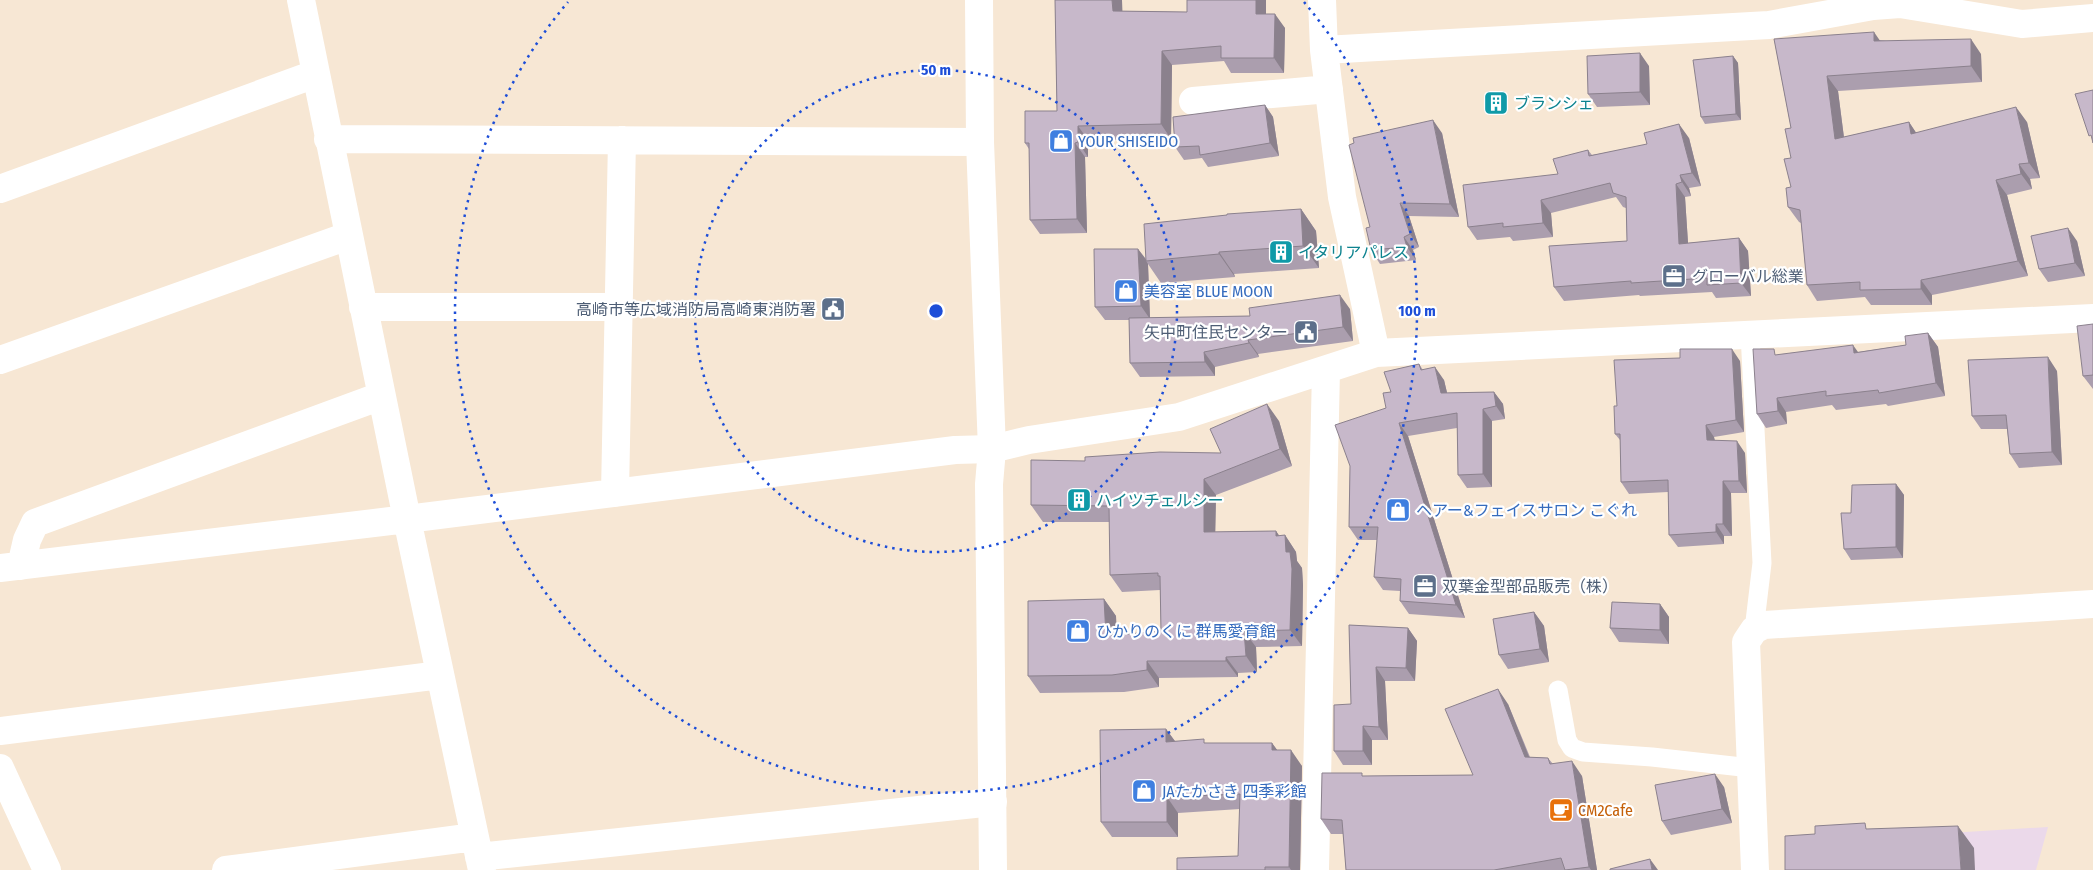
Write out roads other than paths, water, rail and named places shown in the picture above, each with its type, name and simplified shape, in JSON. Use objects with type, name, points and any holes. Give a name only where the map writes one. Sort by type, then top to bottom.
[{"type":"street","points":[[301,0],[381,396],[478,855]]},
{"type":"street","points":[[979,0],[980,142],[992,449],[989,484],[993,870]]},
{"type":"street","points":[[1322,0],[1324,50],[1342,197],[1376,353]]},
{"type":"street","points":[[1324,50],[1768,25],[1873,3],[1900,4],[2022,24],[2093,18]]},
{"type":"street","points":[[0,189],[315,74]]},
{"type":"street","points":[[1194,101],[1329,89]]},
{"type":"street","points":[[328,139],[980,142]]},
{"type":"street","points":[[615,493],[622,140]]},
{"type":"street","points":[[0,360],[348,236]]},
{"type":"street","points":[[363,307],[618,307]]},
{"type":"street","points":[[10,566],[407,519],[955,450],[992,449],[1029,440],[1179,417],[1376,353],[2093,318]]},
{"type":"street","points":[[1315,870],[1327,776],[1326,370]]},
{"type":"street","points":[[10,566],[27,540],[35,522],[381,396]]},
{"type":"street","points":[[1755,870],[1746,642],[1754,630],[1764,625],[2093,604]]},
{"type":"street","points":[[0,731],[440,675]]},
{"type":"street","points":[[0,768],[47,870]]},
{"type":"street","points":[[226,870],[478,855],[993,802]]},
{"type":"lane","points":[[1750,334],[1762,563],[1754,630]]},
{"type":"lane","points":[[1558,690],[1567,740],[1572,748],[1583,752],[1652,757],[1751,768]]},
{"type":"place","name":"ブランシェ","points":[[1496,103]]},
{"type":"place","name":"YOUR SHISEIDO","points":[[1061,141]]},
{"type":"place","name":"イタリアパレス","points":[[1281,252]]},
{"type":"place","name":"グローバル総業","points":[[1674,276]]},
{"type":"place","name":"美容室 BLUE MOON","points":[[1126,291]]},
{"type":"place","name":"高崎市等広域消防局高崎東消防署","points":[[833,309]]},
{"type":"place","name":"矢中町住民センター","points":[[1306,332]]},
{"type":"place","name":"ハイツチェルシー","points":[[1079,500]]},
{"type":"place","name":"ヘアー&フェイスサロン こぐれ","points":[[1398,510]]},
{"type":"place","name":"双葉金型部品販売（株）","points":[[1425,586]]},
{"type":"place","name":"ひかりのくに 群馬愛育館","points":[[1078,631]]},
{"type":"place","name":"JAたかさき 四季彩館","points":[[1144,791]]},
{"type":"place","name":"CM2Cafe","points":[[1561,810]]}]
